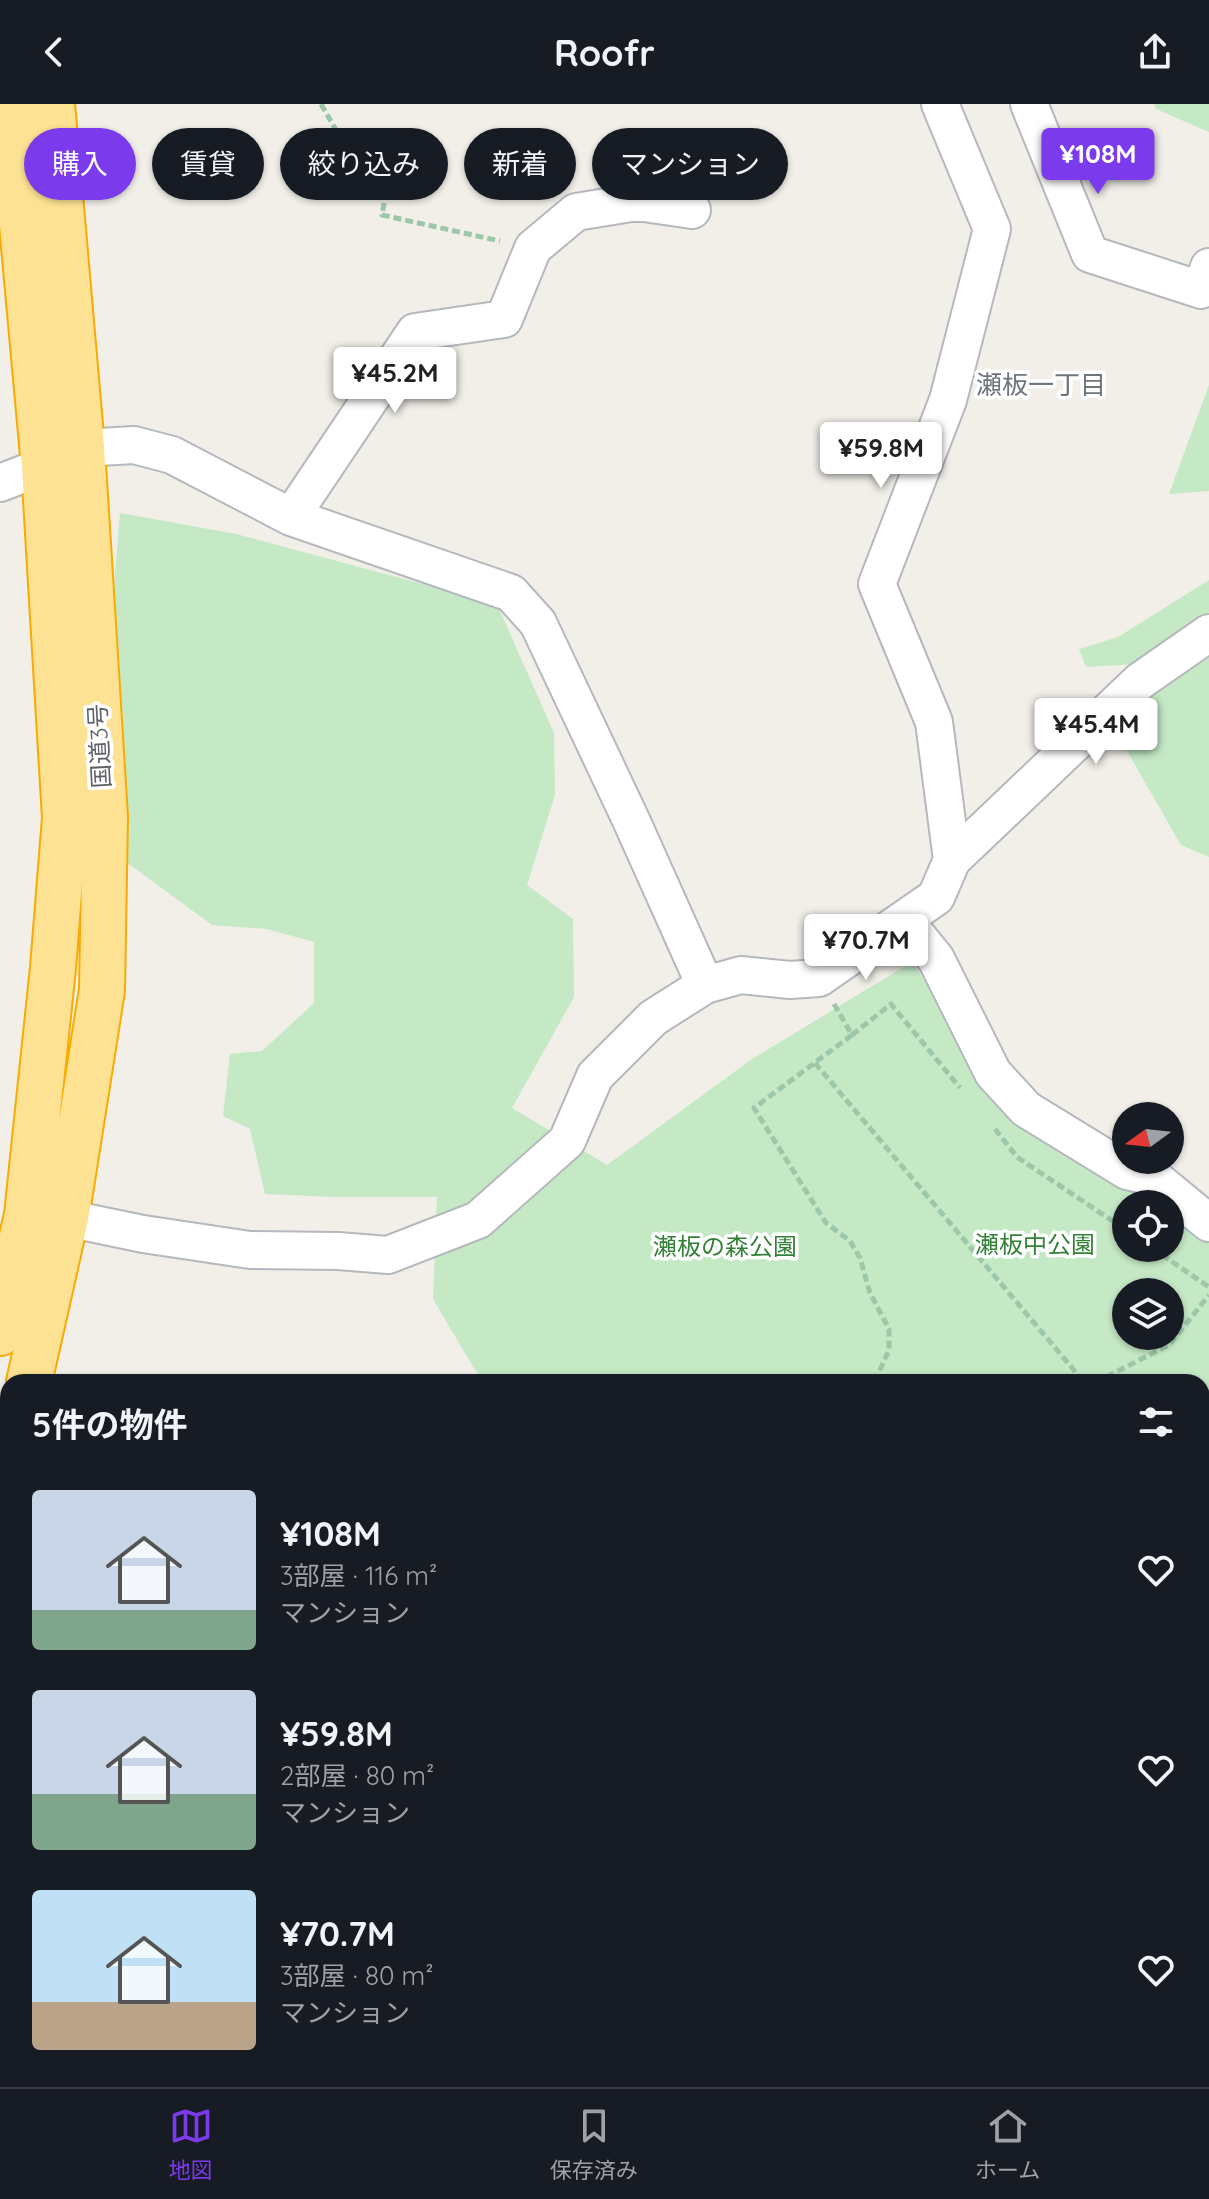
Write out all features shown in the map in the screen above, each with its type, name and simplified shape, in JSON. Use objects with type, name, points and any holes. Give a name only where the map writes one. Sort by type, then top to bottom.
[{"type":"highway","name":"国道3号","points":[[11,104],[24,178]]},
{"type":"highway","name":"国道3号","points":[[45,128],[52,104]]},
{"type":"highway","name":"国道3号","points":[[28,200],[63,457],[105,817],[102,990],[66,1218],[31,1374]]},
{"type":"highway","name":"国道3号","points":[[0,1333],[27,1215],[65,818],[63,457]]},
{"type":"street","points":[[1029,104],[1090,254],[1201,290],[1209,267]]},
{"type":"street","points":[[944,105],[992,229],[948,400],[877,584],[934,722],[952,860]]},
{"type":"street","points":[[291,517],[415,332],[504,319],[533,248],[576,212],[637,202],[692,210]]},
{"type":"street","points":[[0,483],[63,457],[134,445],[172,455],[291,517],[511,593],[538,623],[705,985]]},
{"type":"street","points":[[66,1218],[143,1234],[250,1250],[388,1255],[478,1220],[567,1141],[595,1076],[653,1018],[705,985],[741,975],[790,980],[819,978],[905,921],[936,897],[952,860],[1140,681],[1209,633]]},
{"type":"street","points":[[905,921],[936,959],[993,1073],[1026,1109],[1127,1171],[1153,1177],[1209,1223]]},
{"type":"path","points":[[321,104],[344,144],[390,171],[382,215],[533,248]]},
{"type":"path","points":[[819,978],[852,1035],[754,1108],[826,1223],[850,1241],[860,1258],[870,1293],[889,1329],[889,1350],[879,1374]]},
{"type":"path","points":[[815,1063],[1077,1374]]},
{"type":"path","points":[[1172,1262],[1209,1287]]},
{"type":"path","points":[[1112,1374],[1169,1345],[1209,1295]]},
{"type":"green space","points":[[1154,104],[1209,104],[1209,132],[1156,109]]},
{"type":"green space","points":[[1209,385],[1209,491],[1169,494]]},
{"type":"green space","points":[[120,513],[236,534],[497,604],[554,733],[555,795],[527,885],[573,919],[574,997],[512,1108],[607,1165],[752,1059],[912,962],[932,990],[975,1072],[1015,1125],[1110,1184],[1132,1190],[1112,1190],[1112,1262],[1184,1262],[1184,1220],[1209,1239],[1209,1374],[479,1374],[433,1299],[437,1197],[265,1194],[250,1129],[223,1116],[230,1054],[262,1051],[314,1003],[314,942],[267,929],[212,925],[118,856],[109,647]]},
{"type":"green space","points":[[1209,580],[1209,612],[1138,664],[1086,667],[1079,649],[1118,637]]},
{"type":"green space","points":[[1209,646],[1209,857],[1181,845],[1115,730],[1153,687]]},
{"type":"district","name":"瀬板一丁目","points":[[1041,385]]},
{"type":"park label","name":"瀬板中公園","points":[[1035,1245]]},
{"type":"park label","name":"瀬板の森公園","points":[[725,1247]]}]
